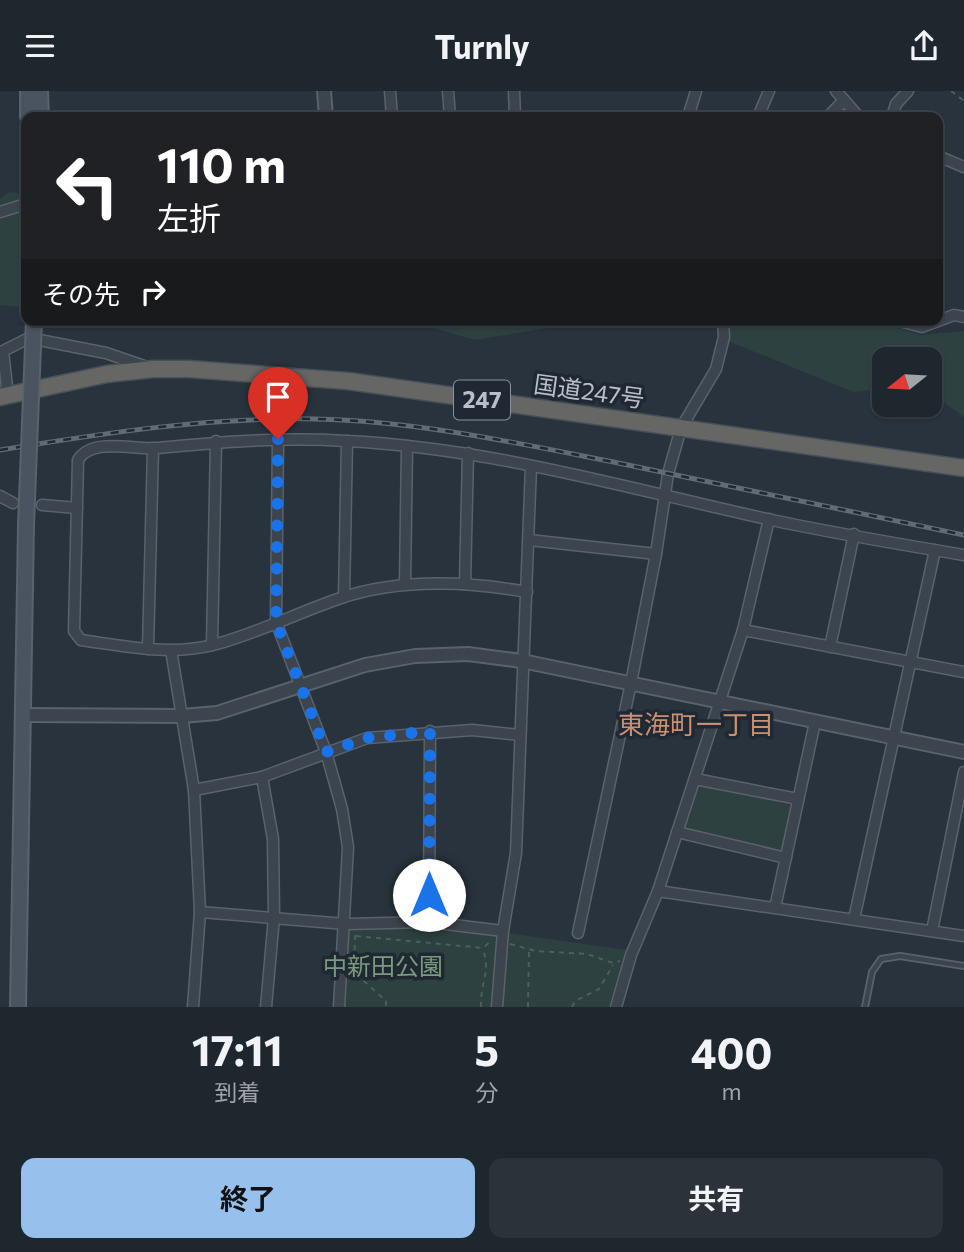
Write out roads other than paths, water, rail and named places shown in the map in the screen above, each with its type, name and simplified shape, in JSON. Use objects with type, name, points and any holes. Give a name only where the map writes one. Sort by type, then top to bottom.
[{"type":"highway","name":"国道247号","points":[[4,397],[107,374],[153,369],[348,381],[964,468]]},
{"type":"main road","points":[[28,91],[28,112]]},
{"type":"main road","points":[[40,91],[41,112]]},
{"type":"main road","points":[[18,1007],[26,525],[34,326]]},
{"type":"street","points":[[324,91],[326,112]]},
{"type":"street","points":[[390,91],[392,112]]},
{"type":"street","points":[[448,91],[450,112]]},
{"type":"street","points":[[514,91],[515,112]]},
{"type":"street","points":[[690,112],[696,91]]},
{"type":"street","points":[[760,112],[769,91]]},
{"type":"street","points":[[836,91],[855,112]]},
{"type":"street","points":[[894,112],[908,91]]},
{"type":"street","points":[[833,112],[844,100]]},
{"type":"street","points":[[943,158],[964,167]]},
{"type":"street","points":[[0,212],[21,206]]},
{"type":"street","points":[[943,319],[954,315],[964,317]]},
{"type":"street","points":[[578,933],[631,683],[656,554],[668,474],[681,428],[716,369],[724,337],[723,326]]},
{"type":"street","points":[[4,397],[3,351],[29,338],[106,353],[153,369]]},
{"type":"street","points":[[278,439],[276,622],[326,752],[342,809],[348,847],[340,1007]]},
{"type":"street","points":[[527,592],[465,584],[405,584],[344,597],[212,645],[171,650],[81,641],[76,637],[78,460],[82,453],[93,447],[153,449],[216,441],[278,439],[407,446],[468,453],[531,465],[769,519],[964,555]]},
{"type":"street","points":[[212,645],[216,441]]},
{"type":"street","points":[[344,597],[346,441]]},
{"type":"street","points":[[405,584],[407,446]]},
{"type":"street","points":[[148,649],[153,449]]},
{"type":"street","points":[[465,584],[468,453]]},
{"type":"street","points":[[497,1007],[498,941],[503,931],[516,853],[531,465]]},
{"type":"street","points":[[0,496],[13,503]]},
{"type":"street","points":[[42,505],[76,508]]},
{"type":"street","points":[[616,1007],[628,964],[658,891],[743,630],[769,519]]},
{"type":"street","points":[[830,647],[854,534]]},
{"type":"street","points":[[529,540],[656,554]]},
{"type":"street","points":[[854,919],[896,739],[935,550]]},
{"type":"street","points":[[743,630],[964,672]]},
{"type":"street","points":[[171,650],[194,790],[200,912],[193,1007]]},
{"type":"street","points":[[24,715],[182,716],[217,713],[365,665],[415,656],[468,654],[522,661],[964,752]]},
{"type":"street","points":[[775,908],[815,722]]},
{"type":"street","points":[[194,790],[262,777],[367,738],[430,731],[472,730],[520,736]]},
{"type":"street","points":[[429,922],[430,731]]},
{"type":"street","points":[[932,931],[964,772]]},
{"type":"street","points":[[262,777],[273,839],[274,917],[266,1007]]},
{"type":"street","points":[[695,779],[799,799]]},
{"type":"street","points":[[677,832],[786,857]]},
{"type":"street","points":[[658,891],[964,936]]},
{"type":"street","points":[[200,912],[346,924],[429,922],[503,931]]},
{"type":"lane","points":[[865,1007],[872,972],[881,959],[900,956],[964,967]]},
{"type":"railway","points":[[0,450],[196,423],[315,419],[393,424],[546,449],[964,535]]},
{"type":"district","name":"東海町一丁目","points":[[696,725]]},
{"type":"park label","name":"中新田公園","points":[[383,967]]}]
